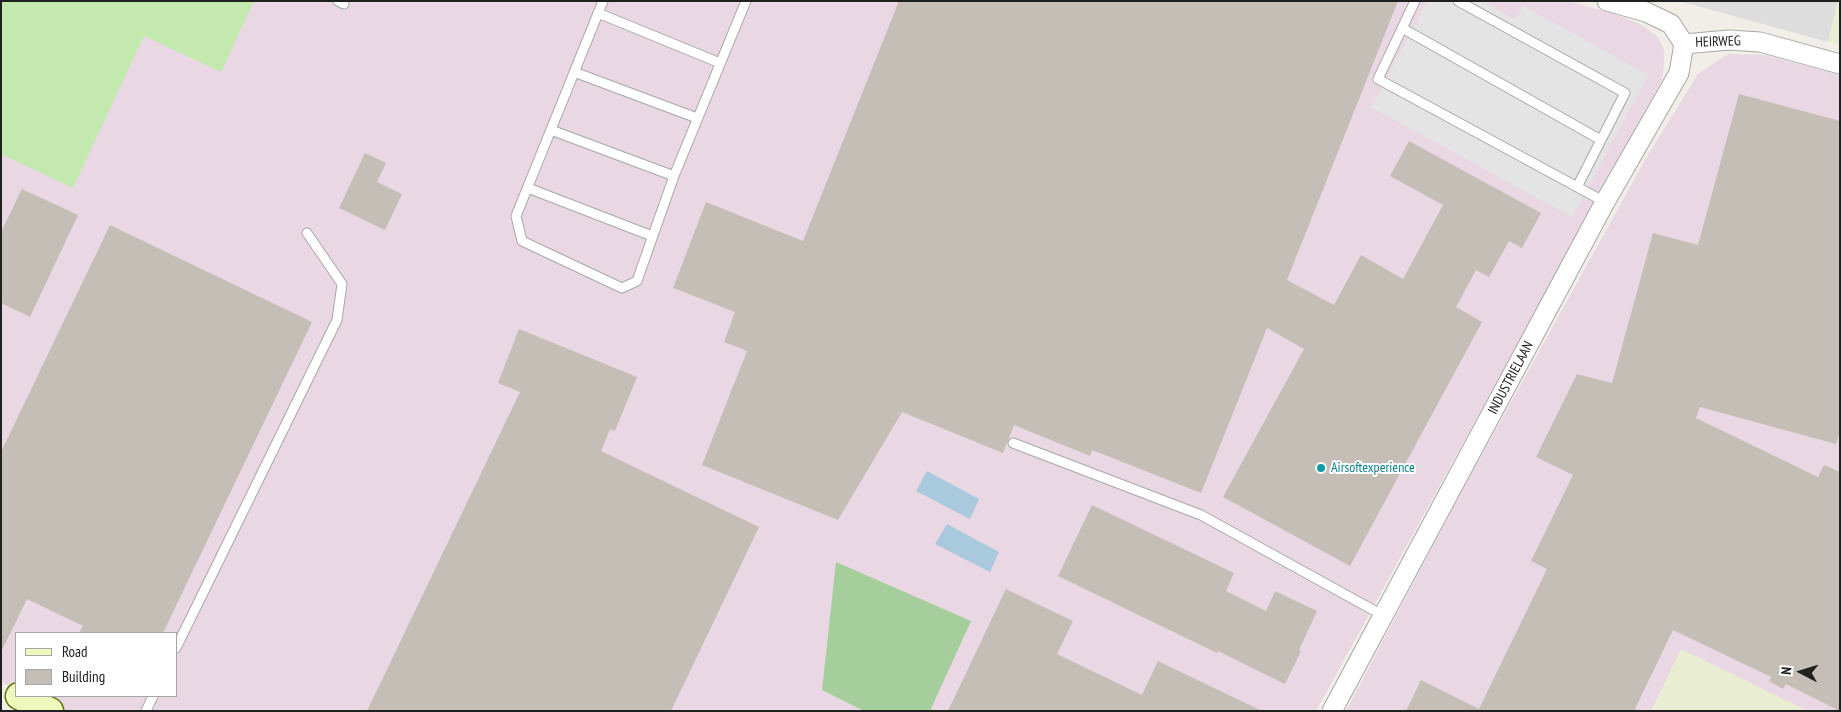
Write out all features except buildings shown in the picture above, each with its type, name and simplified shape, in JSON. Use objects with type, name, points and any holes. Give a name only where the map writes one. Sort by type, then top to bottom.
[{"type":"street","name":"HEIRWEG","points":[[1607,1],[1646,12],[1671,24],[1684,44],[1729,40],[1760,42],[1840,64]]},
{"type":"street","name":"INDUSTRIELAAN","points":[[1332,711],[1605,202],[1679,73],[1684,44]]},
{"type":"street","points":[[1,687],[15,694]]},
{"type":"street","points":[[21,697],[50,711]]},
{"type":"lane","points":[[603,1],[516,216],[522,241],[622,288],[637,281],[674,176],[720,63],[742,2]]},
{"type":"lane","points":[[1415,1],[1378,79],[1605,202]]},
{"type":"lane","points":[[1458,1],[1625,93],[1577,187]]},
{"type":"lane","points":[[598,13],[720,63]]},
{"type":"lane","points":[[1402,28],[1601,140]]},
{"type":"lane","points":[[574,72],[698,118]]},
{"type":"lane","points":[[551,130],[674,176]]},
{"type":"lane","points":[[528,188],[652,236]]},
{"type":"lane","points":[[178,644],[337,320],[342,284],[307,233]]},
{"type":"lane","points":[[1014,443],[1201,516],[1384,616]]},
{"type":"lane","points":[[146,711],[153,697]]},
{"type":"shaded area","points":[[1,1],[1568,1],[1612,13],[1640,24],[1658,37],[1664,50],[1662,80],[1316,711],[61,711],[32,697],[178,697],[178,632],[15,632],[15,689],[1,682]]},
{"type":"shaded area","points":[[1428,1],[1484,1],[1515,20],[1523,6],[1648,75],[1572,217],[1371,107]]},
{"type":"shaded area","points":[[1679,1],[1838,1],[1828,42]]},
{"type":"shaded area","points":[[1728,54],[1765,55],[1840,75],[1840,711],[1346,711],[1464,487],[1649,153],[1698,74]]},
{"type":"green space","points":[[1,1],[254,1],[221,72],[144,36],[73,188],[1,154]]},
{"type":"green space","points":[[1838,1],[1840,1],[1840,45],[1828,42]]},
{"type":"green space","points":[[836,562],[971,621],[930,711],[864,711],[822,690]]},
{"type":"green space","points":[[1681,649],[1808,711],[1651,711]]},
{"type":"water","points":[[927,471],[979,499],[970,519],[916,491]]},
{"type":"water","points":[[947,524],[999,552],[990,572],[935,544]]},
{"type":"place","name":"Airsoftexperience","points":[[1321,468]]}]
